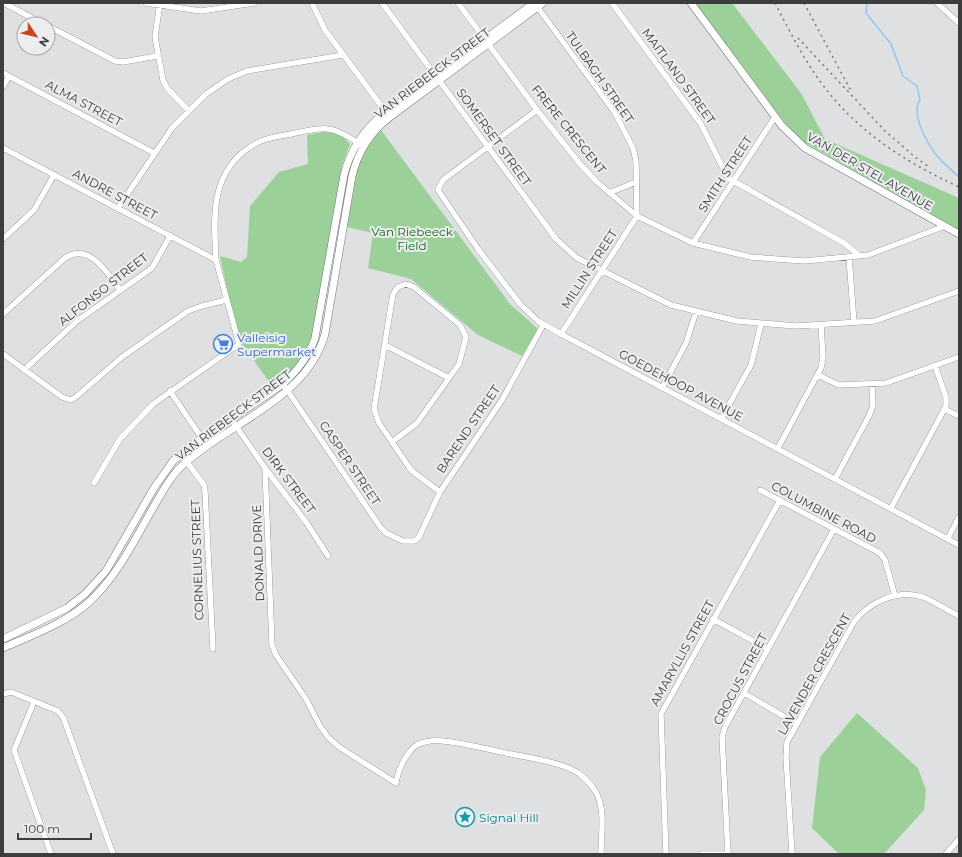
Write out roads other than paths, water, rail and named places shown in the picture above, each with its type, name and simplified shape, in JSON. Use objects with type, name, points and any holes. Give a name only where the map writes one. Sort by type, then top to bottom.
[{"type":"street","points":[[4,3],[28,16]]},
{"type":"street","points":[[146,3],[206,11],[254,3]]},
{"type":"street","points":[[312,3],[325,30],[342,55],[388,115]]},
{"type":"street","name":"SOMERSET STREET","points":[[382,3],[556,239],[576,258],[601,271],[671,305],[737,321],[761,324],[821,325],[854,323],[887,318],[959,291]]},
{"type":"street","name":"FRERE CRESCENT","points":[[458,3],[537,110],[580,164],[609,193],[637,216],[693,243],[723,252],[768,259],[804,261],[860,256],[944,226]]},
{"type":"street","name":"MAITLAND STREET","points":[[612,3],[701,124],[726,175],[733,182],[844,243],[860,256]]},
{"type":"street","name":"VAN DER STEL AVENUE","points":[[691,3],[775,117],[790,135],[805,148],[959,234]]},
{"type":"street","points":[[937,3],[959,23]]},
{"type":"street","points":[[160,4],[155,38],[157,56],[164,84],[188,110]]},
{"type":"street","name":"VAN RIEBEECK STREET","points":[[3,638],[51,617],[76,602],[106,571],[164,472],[181,454],[202,438],[283,384],[303,361],[315,338],[344,175],[350,156],[388,115],[537,4]]},
{"type":"street","name":"TULBAGH STREET","points":[[537,4],[619,119],[633,148],[637,216]]},
{"type":"street","points":[[56,30],[115,61],[123,62],[157,56]]},
{"type":"street","points":[[118,208],[172,128],[188,110],[206,94],[228,79],[240,73],[342,55]]},
{"type":"street","points":[[3,87],[6,75]]},
{"type":"street","name":"ALMA STREET","points":[[6,75],[154,153]]},
{"type":"street","points":[[488,147],[537,110]]},
{"type":"street","name":"SMITH STREET","points":[[693,243],[775,117]]},
{"type":"street","points":[[94,483],[120,439],[153,404],[238,345],[239,340],[226,300],[216,260],[217,194],[226,169],[239,156],[260,141],[326,128],[339,132],[360,144]]},
{"type":"street","name":"VAN RIEBEECK STREET","points":[[3,648],[56,624],[82,608],[98,593],[112,576],[169,480],[186,462],[287,391],[310,367],[324,340],[352,176],[360,144]]},
{"type":"street","name":"GOEDEHOOP AVENUE","points":[[488,147],[443,180],[439,185],[438,192],[520,304],[543,325],[959,545]]},
{"type":"street","name":"ANDRE STREET","points":[[3,148],[216,260]]},
{"type":"street","points":[[3,239],[34,210],[54,175]]},
{"type":"street","points":[[609,193],[636,182]]},
{"type":"street","name":"MILLIN STREET","points":[[561,334],[637,216]]},
{"type":"street","name":"ALFONSO STREET","points":[[24,370],[77,321],[155,265],[170,236]]},
{"type":"street","points":[[3,314],[65,258],[76,253],[87,256],[100,263],[120,290]]},
{"type":"street","points":[[849,257],[854,323]]},
{"type":"street","points":[[392,442],[417,423],[461,359],[465,342],[465,333],[460,325],[414,287],[404,284],[394,291],[374,410],[378,421],[392,442],[415,474],[440,492]]},
{"type":"street","points":[[3,354],[67,400],[77,396],[122,357],[188,311],[226,300]]},
{"type":"street","points":[[662,388],[686,343],[696,312]]},
{"type":"street","points":[[721,419],[752,362],[761,324]]},
{"type":"street","name":"BAREND STREET","points":[[410,542],[421,535],[440,492],[505,396],[543,325]]},
{"type":"street","points":[[778,448],[818,375],[823,358],[821,325]]},
{"type":"street","points":[[385,345],[449,378]]},
{"type":"street","points":[[818,375],[839,385],[893,382],[959,357]]},
{"type":"street","points":[[891,508],[944,410],[946,397],[934,366]]},
{"type":"street","name":"CASPER STREET","points":[[283,384],[381,528],[391,536],[410,542]]},
{"type":"street","points":[[835,479],[870,414],[873,401],[872,384]]},
{"type":"street","points":[[170,391],[207,446]]},
{"type":"street","points":[[944,410],[959,416]]},
{"type":"street","name":"DIRK STREET","points":[[231,419],[265,468],[306,522],[328,556]]},
{"type":"street","name":"CORNELIUS STREET","points":[[181,454],[204,485],[214,649]]},
{"type":"street","name":"DONALD DRIVE","points":[[265,468],[272,646],[276,655],[306,699],[328,738],[339,747],[396,783],[399,770],[413,749],[421,743],[432,741],[454,742],[569,768],[580,775],[596,792],[601,809],[601,854]]},
{"type":"street","name":"COLUMBINE ROAD","points":[[760,490],[882,555],[895,596]]},
{"type":"street","name":"AMARYLLIS STREET","points":[[666,854],[659,719],[663,708],[780,500]]},
{"type":"street","points":[[948,538],[959,517]]},
{"type":"street","name":"CROCUS STREET","points":[[729,854],[722,737],[724,727],[834,529]]},
{"type":"street","name":"LAVENDER CRESCENT","points":[[792,854],[786,751],[787,742],[858,617],[875,603],[895,596],[911,594],[924,598],[959,616]]},
{"type":"street","points":[[76,602],[82,608]]},
{"type":"street","points":[[713,619],[768,649]]},
{"type":"street","points":[[3,694],[11,692],[58,712],[64,718],[113,854]]},
{"type":"street","points":[[744,693],[797,724]]},
{"type":"street","points":[[34,702],[14,750],[51,854]]},
{"type":"street","points":[[946,854],[959,839]]},
{"type":"street","points":[[701,854],[729,854]]},
{"type":"waterway","points":[[867,3],[866,13],[891,44],[903,76],[917,86],[920,100],[917,112],[918,119],[927,140],[939,159],[959,177]]},
{"type":"railway","points":[[775,3],[811,68],[831,96],[846,112],[880,142],[918,166],[959,187]]},
{"type":"railway","points":[[804,3],[851,91]]},
{"type":"railway","points":[[798,38],[885,131],[929,167]]},
{"type":"place","name":"Valleisig Supermarket","points":[[223,344]]},
{"type":"place","name":"Signal Hill","points":[[465,817]]},
{"type":"park label","name":"Van Riebeeck Field","points":[[412,238]]}]
